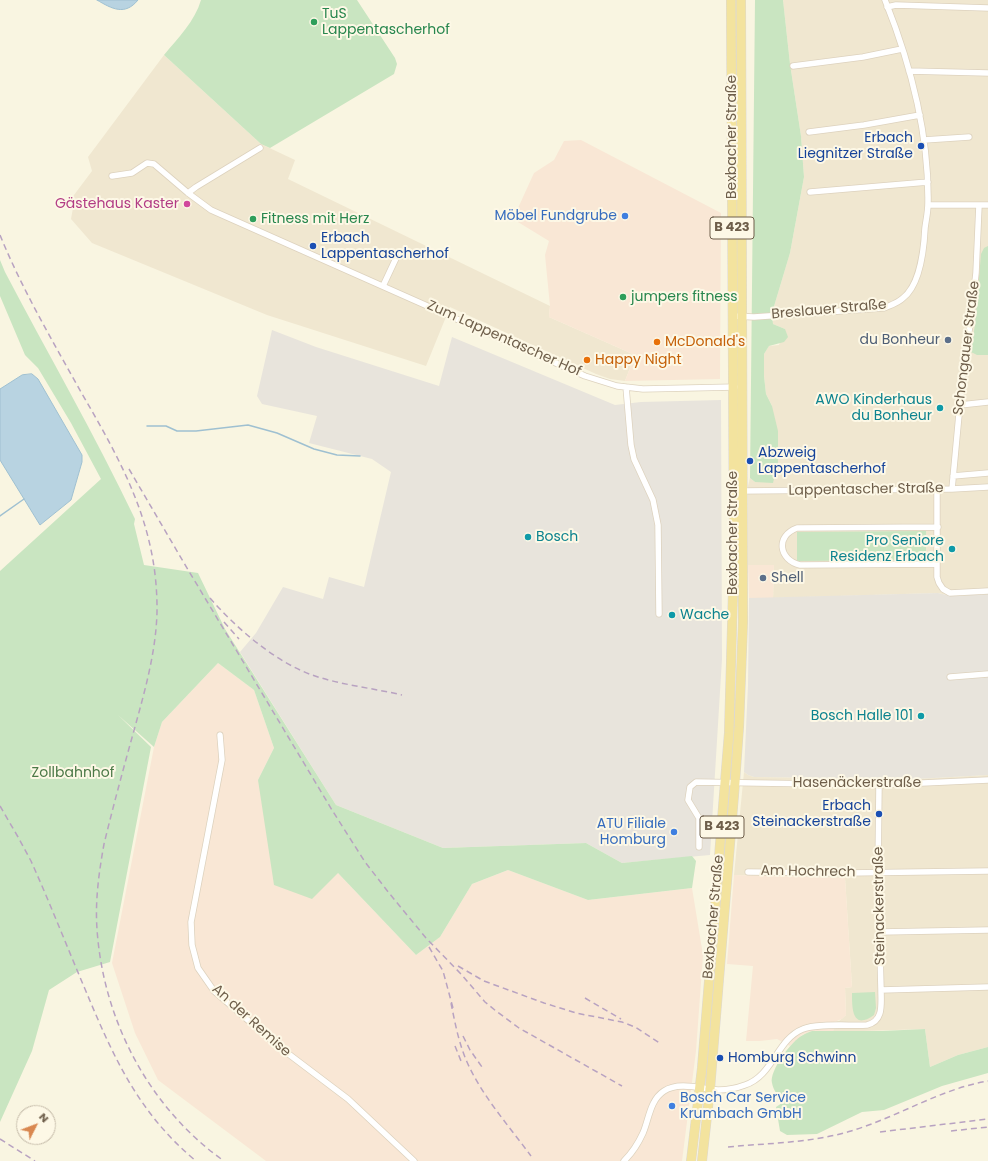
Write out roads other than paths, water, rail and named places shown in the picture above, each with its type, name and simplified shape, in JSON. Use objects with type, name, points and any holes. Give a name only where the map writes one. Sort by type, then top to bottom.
[{"type":"main road","name":"Bexbacher Straße","points":[[702,1161],[705,1088],[730,782],[739,727],[742,622],[743,492],[738,387],[731,0]]},
{"type":"main road","name":"Bexbacher Straße","points":[[730,782],[729,733],[733,621],[733,491],[738,387],[742,352],[737,317],[741,0]]},
{"type":"main road","name":"Bexbacher Straße","points":[[691,1161],[705,1088]]},
{"type":"street","name":"Breslauer Straße","points":[[737,317],[884,308],[895,304],[904,298],[914,282],[921,263],[928,206],[928,182],[924,140],[917,100],[909,71],[885,0]]},
{"type":"street","points":[[888,7],[896,5],[988,8]]},
{"type":"street","points":[[793,66],[863,57],[902,49]]},
{"type":"street","points":[[909,71],[988,72]]},
{"type":"street","points":[[809,132],[864,125],[920,115]]},
{"type":"street","points":[[924,140],[969,137]]},
{"type":"street","points":[[188,193],[260,148]]},
{"type":"street","name":"Zum Lappentascher Hof","points":[[112,176],[132,173],[151,162],[211,210],[602,382],[643,389],[738,387]]},
{"type":"street","points":[[810,192],[928,182]]},
{"type":"street","name":"Schongauer Straße","points":[[952,489],[964,361],[976,273],[979,205]]},
{"type":"street","points":[[928,206],[988,205]]},
{"type":"street","points":[[383,286],[398,254]]},
{"type":"street","points":[[626,387],[631,445],[634,459],[654,500],[657,513],[659,614]]},
{"type":"street","points":[[960,405],[988,402]]},
{"type":"street","name":"Lappentascher Straße","points":[[953,476],[988,474]]},
{"type":"street","name":"Lappentascher Straße","points":[[733,491],[952,489],[988,487]]},
{"type":"street","points":[[937,489],[937,577],[939,583],[943,589],[950,593],[988,591]]},
{"type":"street","points":[[937,564],[800,565],[791,562],[786,558],[782,549],[782,544],[786,535],[797,528],[938,527]]},
{"type":"street","points":[[950,677],[988,674]]},
{"type":"street","name":"An der Remise","points":[[220,735],[222,760],[191,922],[192,945],[198,968],[214,991],[278,1046],[348,1099],[414,1161]]},
{"type":"street","name":"Hasenäckerstraße","points":[[699,847],[699,818],[688,800],[690,787],[696,782],[879,785],[988,780]]},
{"type":"street","name":"Steinackerstraße","points":[[705,1088],[729,1089],[752,1082],[765,1072],[787,1041],[803,1029],[817,1026],[867,1025],[873,1024],[879,1018],[881,990],[878,873],[879,785]]},
{"type":"street","name":"Am Hochrech","points":[[748,872],[878,873],[988,871]]},
{"type":"street","points":[[880,932],[988,930]]},
{"type":"street","points":[[881,990],[988,987]]},
{"type":"street","points":[[624,1161],[638,1143],[652,1107],[661,1094],[671,1087],[679,1086],[705,1088]]},
{"type":"water","points":[[97,0],[138,0],[128,8],[118,9]]},
{"type":"water","points":[[32,374],[38,379],[82,455],[82,462],[71,500],[40,525],[0,460],[0,389],[22,375]]},
{"type":"waterway","points":[[147,426],[166,426],[177,431],[196,431],[248,425],[277,433],[314,449],[337,455],[360,456]]},
{"type":"waterway","points":[[0,516],[24,499]]},
{"type":"railway","points":[[0,235],[38,314],[110,444],[135,496],[151,551],[156,581],[157,612],[152,658],[104,844],[99,876],[97,897],[97,929],[101,963],[109,996],[120,1028],[135,1059],[152,1088],[173,1115],[197,1140],[224,1161]]},
{"type":"railway","points":[[129,469],[332,810],[365,862],[389,893],[426,938],[461,974],[485,1002],[519,1028],[622,1086]]},
{"type":"railway","points":[[210,598],[232,621],[256,642],[298,669],[312,675],[334,681],[402,695]]},
{"type":"railway","points":[[224,622],[239,639]]},
{"type":"railway","points":[[0,806],[31,861],[95,1014],[129,1082],[158,1123],[176,1143],[196,1161]]},
{"type":"railway","points":[[429,947],[443,971],[453,1008]]},
{"type":"railway","points":[[458,966],[484,981],[544,1003],[576,1013],[622,1022],[635,1027],[661,1044]]},
{"type":"railway","points":[[585,998],[621,1019]]},
{"type":"railway","points":[[451,1003],[462,1048],[473,1075],[488,1099],[531,1156]]},
{"type":"railway","points":[[463,1036],[470,1050],[482,1067]]},
{"type":"railway","points":[[455,1046],[461,1061]]},
{"type":"railway","points":[[728,1147],[790,1142],[836,1135],[868,1125],[953,1090],[988,1081]]},
{"type":"railway","points":[[880,1132],[988,1119]]},
{"type":"railway","points":[[951,1131],[988,1127]]},
{"type":"railway","points":[[0,1139],[35,1161]]},
{"type":"place","name":"TuS Lappentascherhof","points":[[314,22]]},
{"type":"place","name":"Erbach Liegnitzer Straße","points":[[921,146]]},
{"type":"place","name":"Gästehaus Kaster","points":[[187,204]]},
{"type":"place","name":"Möbel Fundgrube","points":[[625,216]]},
{"type":"place","name":"Fitness mit Herz","points":[[253,219]]},
{"type":"place","name":"Erbach Lappentascherhof","points":[[313,246]]},
{"type":"place","name":"jumpers fitness","points":[[623,297]]},
{"type":"place","name":"du Bonheur","points":[[948,340]]},
{"type":"place","name":"McDonald's","points":[[657,342]]},
{"type":"place","name":"Happy Night","points":[[587,360]]},
{"type":"place","name":"AWO Kinderhaus du Bonheur","points":[[940,408]]},
{"type":"place","name":"Abzweig Lappentascherhof","points":[[750,461]]},
{"type":"place","name":"Bosch","points":[[528,537]]},
{"type":"place","name":"Pro Seniore Residenz Erbach","points":[[952,549]]},
{"type":"place","name":"Shell","points":[[763,578]]},
{"type":"place","name":"Wache","points":[[672,615]]},
{"type":"place","name":"Bosch Halle 101","points":[[921,716]]},
{"type":"place","name":"Erbach Steinackerstraße","points":[[879,814]]},
{"type":"place","name":"ATU Filiale Homburg","points":[[674,832]]},
{"type":"place","name":"Homburg Schwinn","points":[[720,1058]]},
{"type":"place","name":"Bosch Car Service Krumbach GmbH","points":[[672,1106]]},
{"type":"park label","name":"Zollbahnhof","points":[[73,773]]}]
